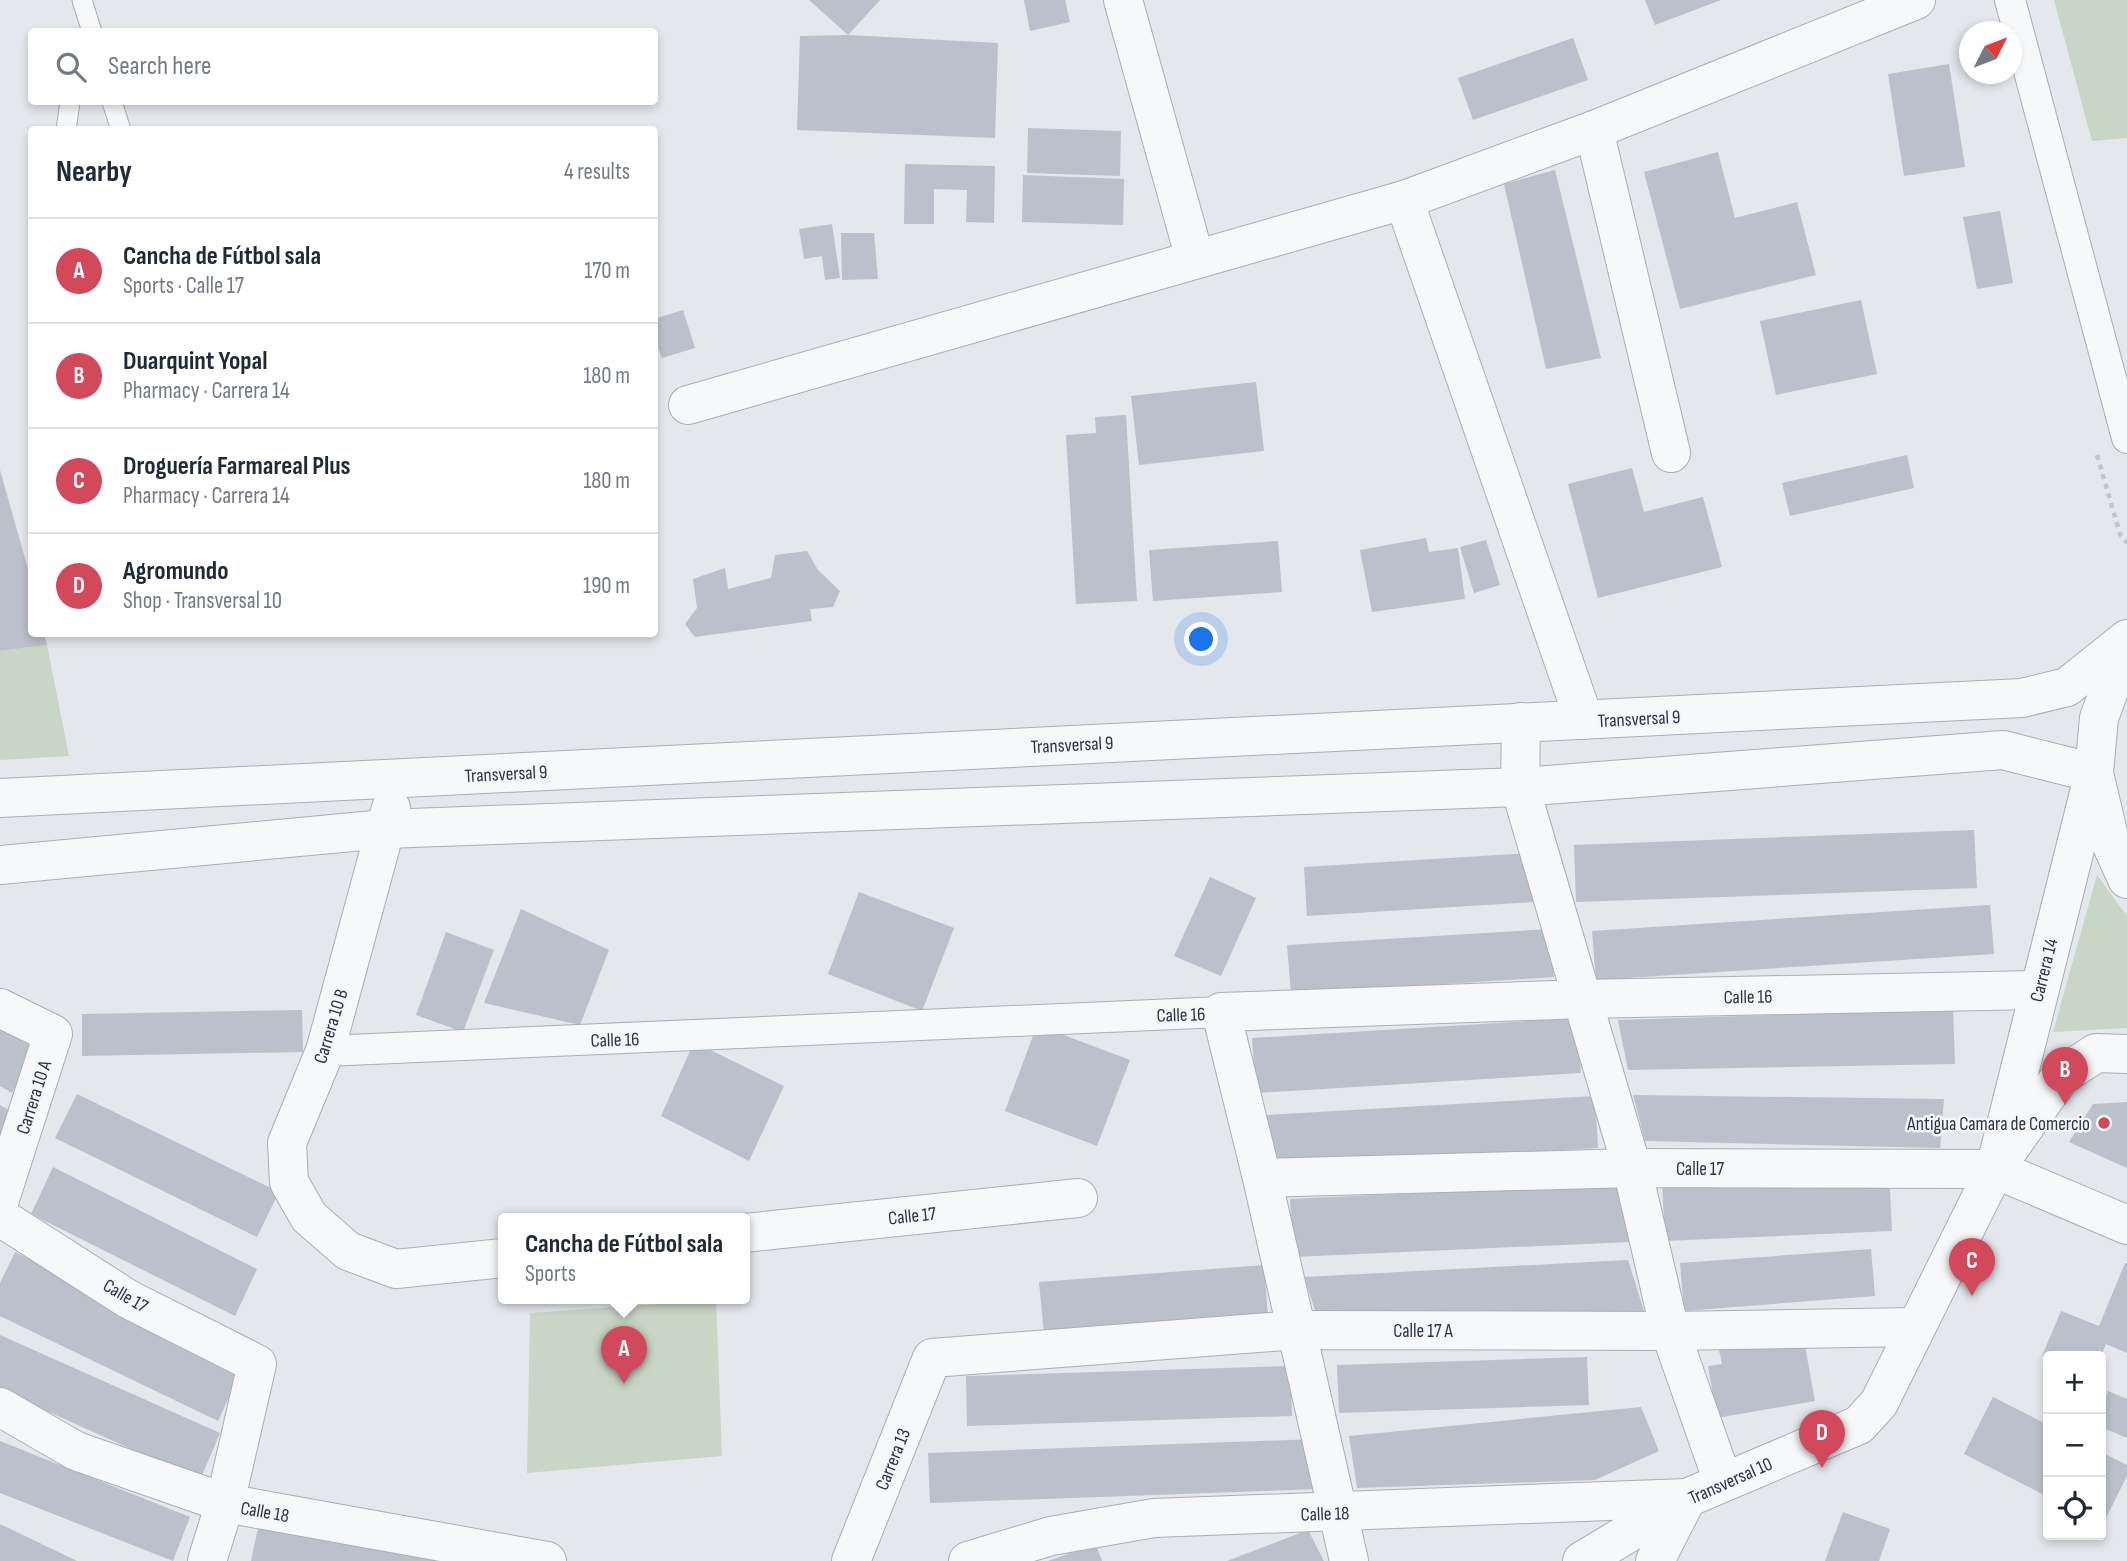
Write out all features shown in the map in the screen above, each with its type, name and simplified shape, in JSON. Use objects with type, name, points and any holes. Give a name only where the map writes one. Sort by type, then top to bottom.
[{"type":"street","points":[[1123,0],[1195,259]]},
{"type":"street","points":[[688,405],[1404,200],[1594,130],[1916,0]]},
{"type":"street","points":[[2010,0],[2127,438]]},
{"type":"street","points":[[1594,130],[1671,453]]},
{"type":"street","points":[[1404,200],[1584,720]]},
{"type":"street","name":"Transversal 9","points":[[0,798],[2022,698],[2067,687],[2127,639]]},
{"type":"street","points":[[2127,653],[2118,666],[2099,718],[2094,773],[2110,841],[2127,879]]},
{"type":"street","points":[[1521,722],[1520,787],[1632,1168],[1670,1331],[1723,1482]]},
{"type":"street","points":[[0,865],[385,829],[1520,787],[2003,750],[2094,773]]},
{"type":"street","name":"Carrera 14","points":[[1994,1168],[2094,773]]},
{"type":"street","name":"Carrera 10 B","points":[[400,778],[325,1051],[287,1143],[289,1182],[309,1217],[348,1251],[396,1269],[498,1259]]},
{"type":"street","name":"Calle 16","points":[[325,1051],[1583,999],[2038,990]]},
{"type":"street","name":"Carrera 10 A","points":[[0,1008],[54,1034],[0,1199]]},
{"type":"street","points":[[1221,1012],[1262,1178],[1349,1561]]},
{"type":"street","name":"Carrera 14","points":[[1879,1403],[1994,1168],[2061,1076],[2096,1053],[2127,1054]]},
{"type":"street","name":"Calle 17","points":[[1262,1178],[1632,1168],[1994,1168],[2127,1225]]},
{"type":"street","name":"Calle 17","points":[[750,1232],[1078,1198]]},
{"type":"street","name":"Calle 17","points":[[0,1217],[128,1299],[257,1364],[225,1503]]},
{"type":"street","name":"Calle 17 A","points":[[932,1358],[1297,1330],[1670,1331],[1915,1327]]},
{"type":"street","name":"Carrera 13","points":[[851,1561],[932,1358]]},
{"type":"street","name":"Transversal 10","points":[[1581,1561],[1687,1498],[1859,1425],[1879,1403]]},
{"type":"street","name":"Calle 18","points":[[0,1408],[76,1451],[225,1503],[547,1561]]},
{"type":"street","points":[[1655,1561],[1687,1498]]},
{"type":"street","name":"Calle 18","points":[[968,1561],[1051,1536],[1154,1518],[1687,1498]]},
{"type":"street","points":[[206,1561],[225,1503]]},
{"type":"lane","points":[[79,28],[82,0]]},
{"type":"lane","points":[[82,0],[91,28]]},
{"type":"lane","points":[[67,126],[70,105]]},
{"type":"lane","points":[[114,105],[120,126]]},
{"type":"path","points":[[2095,446],[2120,534],[2127,543]]},
{"type":"green space","points":[[2054,0],[2127,0],[2127,138],[2092,141]]},
{"type":"green space","points":[[47,645],[69,756],[0,760],[0,651]]},
{"type":"green space","points":[[2097,875],[2127,916],[2127,1028],[2053,1032]]},
{"type":"green space","points":[[659,1304],[716,1304],[722,1456],[527,1473],[530,1313]]},
{"type":"building","points":[[809,0],[880,0],[848,35]]},
{"type":"building","points":[[1024,0],[1065,0],[1070,22],[1030,31]]},
{"type":"building","points":[[1645,0],[1721,0],[1655,25]]},
{"type":"building","points":[[848,35],[998,43],[995,138],[797,130],[800,36]]},
{"type":"building","points":[[1573,38],[1588,80],[1473,120],[1458,78]]},
{"type":"building","points":[[1949,64],[1965,167],[1904,176],[1888,74]]},
{"type":"building","points":[[1028,128],[1121,131],[1120,176],[1027,173]]},
{"type":"building","points":[[1718,152],[1735,218],[1797,202],[1816,275],[1680,309],[1644,172]]},
{"type":"building","points":[[905,164],[995,166],[994,223],[966,222],[967,190],[934,189],[934,224],[904,224]]},
{"type":"building","points":[[1555,170],[1601,358],[1546,369],[1504,184]]},
{"type":"building","points":[[1023,175],[1124,179],[1123,225],[1022,222]]},
{"type":"building","points":[[2000,211],[2013,283],[1977,289],[1963,217]]},
{"type":"building","points":[[832,224],[840,278],[825,280],[822,256],[804,259],[799,229]]},
{"type":"building","points":[[841,233],[874,233],[878,279],[842,280]]},
{"type":"building","points":[[1861,300],[1877,374],[1776,395],[1760,321]]},
{"type":"building","points":[[683,310],[695,348],[662,358],[658,348],[658,318]]},
{"type":"building","points":[[1256,382],[1264,451],[1139,465],[1131,396]]},
{"type":"building","points":[[1126,415],[1137,601],[1076,604],[1066,435],[1096,433],[1095,417]]},
{"type":"building","points":[[1907,455],[1914,488],[1790,516],[1782,483]]},
{"type":"building","points":[[1632,468],[1644,512],[1703,497],[1722,567],[1598,598],[1568,484]]},
{"type":"building","points":[[0,470],[28,569],[28,637],[45,637],[47,645],[0,651]]},
{"type":"building","points":[[1426,538],[1429,552],[1458,548],[1465,599],[1372,612],[1360,550]]},
{"type":"building","points":[[1486,540],[1500,585],[1474,593],[1460,547]]},
{"type":"building","points":[[1278,541],[1282,592],[1153,601],[1149,550]]},
{"type":"building","points":[[807,551],[818,570],[840,591],[833,607],[810,609],[812,621],[695,637],[685,624],[697,608],[693,579],[725,568],[728,589],[771,578],[775,555]]},
{"type":"building","points":[[1974,830],[1977,888],[1576,902],[1574,845]]},
{"type":"building","points":[[1531,853],[1534,902],[1307,916],[1304,867]]},
{"type":"building","points":[[1210,877],[1256,898],[1221,976],[1174,956]]},
{"type":"building","points":[[859,892],[954,928],[922,1011],[828,974]]},
{"type":"building","points":[[1990,905],[1994,954],[1596,980],[1592,931]]},
{"type":"building","points":[[521,909],[609,950],[580,1025],[484,1003]]},
{"type":"building","points":[[1550,929],[1554,977],[1291,994],[1287,945]]},
{"type":"building","points":[[446,932],[494,950],[463,1032],[416,1015]]},
{"type":"building","points":[[1953,1009],[1955,1064],[1628,1070],[1618,1020]]},
{"type":"building","points":[[302,1010],[303,1052],[82,1056],[82,1014]]},
{"type":"building","points":[[1577,1018],[1581,1073],[1256,1093],[1252,1038]]},
{"type":"building","points":[[1037,1025],[1130,1060],[1097,1146],[1005,1111]]},
{"type":"building","points":[[0,1029],[35,1048],[12,1093],[0,1086]]},
{"type":"building","points":[[694,1042],[784,1086],[749,1161],[661,1116]]},
{"type":"building","points":[[77,1094],[279,1192],[257,1237],[55,1138]]},
{"type":"building","points":[[1633,1095],[1944,1099],[1940,1148],[1645,1141]]},
{"type":"building","points":[[1595,1096],[1598,1148],[1270,1167],[1267,1115]]},
{"type":"building","name":"Antigua Camara de Comercio","points":[[2127,1102],[2127,1168],[2069,1142],[2093,1104]]},
{"type":"building","points":[[0,1105],[20,1116],[0,1151]]},
{"type":"building","points":[[53,1167],[257,1269],[235,1316],[31,1214]]},
{"type":"building","points":[[1889,1171],[1892,1231],[1665,1241],[1662,1182]]},
{"type":"building","points":[[1625,1183],[1629,1242],[1293,1257],[1290,1199]]},
{"type":"building","points":[[1871,1249],[1875,1296],[1684,1311],[1680,1263]]},
{"type":"building","points":[[15,1252],[245,1363],[218,1421],[0,1316],[0,1283]]},
{"type":"building","points":[[1628,1260],[1645,1314],[1317,1316],[1304,1277]]},
{"type":"building","points":[[2127,1263],[2127,1353],[2106,1344],[2103,1351],[2044,1351],[2061,1311],[2099,1326]]},
{"type":"building","points":[[1264,1265],[1268,1317],[1044,1334],[1039,1282]]},
{"type":"building","points":[[0,1335],[220,1433],[200,1480],[0,1390]]},
{"type":"building","points":[[1803,1335],[1815,1401],[1717,1418],[1708,1366],[1722,1364],[1719,1350]]},
{"type":"building","points":[[1587,1357],[1589,1405],[1339,1413],[1337,1365]]},
{"type":"building","points":[[1290,1366],[1292,1416],[967,1426],[966,1376]]},
{"type":"building","points":[[2108,1391],[2127,1399],[2127,1438],[2106,1429]]},
{"type":"building","points":[[1993,1397],[2043,1422],[2043,1494],[1964,1454]]},
{"type":"building","points":[[1641,1407],[1659,1451],[1595,1480],[1357,1488],[1349,1436]]},
{"type":"building","points":[[1316,1439],[1317,1489],[930,1503],[928,1453]]},
{"type":"building","points":[[0,1441],[190,1517],[173,1561],[0,1493]]},
{"type":"building","points":[[2106,1454],[2127,1465],[2127,1476],[2106,1518]]},
{"type":"building","points":[[1843,1512],[1890,1529],[1879,1561],[1825,1561]]},
{"type":"building","points":[[260,1518],[457,1561],[251,1561]]},
{"type":"building","points":[[0,1524],[77,1561],[0,1561]]},
{"type":"building","points":[[1308,1530],[1324,1561],[1227,1561]]},
{"type":"building","points":[[1096,1544],[1102,1561],[1048,1561]]},
{"type":"place","name":"Duarquint Yopal","points":[[2065,1105]]},
{"type":"place","name":"Antigua Camara de Comercio","points":[[2104,1123]]},
{"type":"place","name":"Droguería Farmareal Plus","points":[[1972,1296]]},
{"type":"place","name":"Cancha de Fútbol sala","points":[[624,1384]]},
{"type":"place","name":"Agromundo","points":[[1822,1468]]}]
